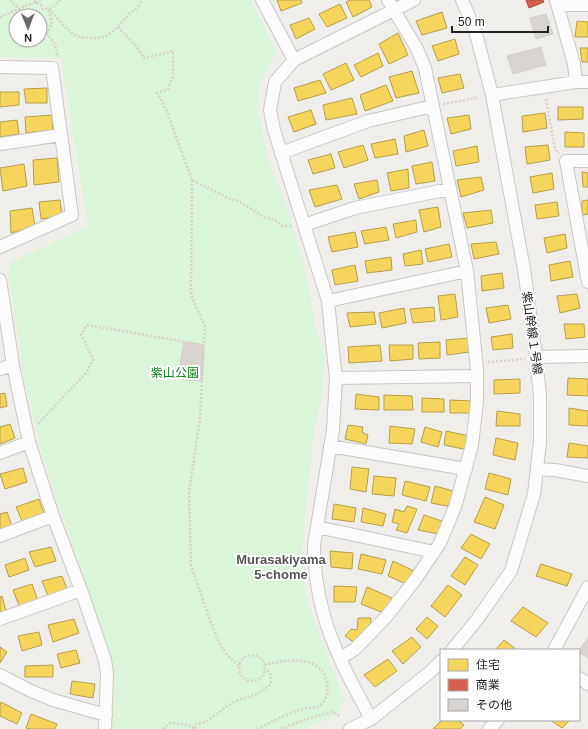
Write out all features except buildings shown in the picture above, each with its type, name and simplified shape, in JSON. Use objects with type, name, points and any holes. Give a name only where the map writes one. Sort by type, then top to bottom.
[{"type":"street","points":[[262,0],[294,60]]},
{"type":"street","points":[[371,720],[341,658],[323,613],[318,590],[314,538],[333,430],[336,378],[328,301],[298,225],[270,110],[275,82],[294,60],[391,5],[414,0]]},
{"type":"street","name":"紫山幹線１号線","points":[[453,649],[476,621],[511,571],[534,494],[540,442],[540,396],[531,358],[524,269],[492,95],[475,30],[462,0]]},
{"type":"street","points":[[492,95],[582,82],[574,64],[557,3],[588,5]]},
{"type":"street","points":[[341,658],[354,649],[386,617],[434,552],[447,527],[455,507],[466,469],[472,445],[477,402],[476,363],[467,271],[425,68],[417,48],[391,5]]},
{"type":"street","points":[[0,67],[52,68],[72,215],[0,247]]},
{"type":"street","points":[[281,153],[368,121],[433,106]]},
{"type":"street","points":[[0,144],[61,135]]},
{"type":"street","points":[[588,161],[566,161],[583,227],[588,282]]},
{"type":"street","points":[[298,225],[355,208],[450,189]]},
{"type":"street","points":[[328,301],[467,271]]},
{"type":"street","points":[[0,286],[12,365],[29,442],[53,516],[81,590],[105,660],[107,673],[105,729]]},
{"type":"street","points":[[531,358],[588,356]]},
{"type":"street","points":[[0,369],[12,365]]},
{"type":"street","points":[[336,378],[476,376]]},
{"type":"street","points":[[0,453],[29,442]]},
{"type":"street","points":[[330,446],[466,469]]},
{"type":"street","points":[[537,469],[555,470],[588,476]]},
{"type":"street","points":[[0,536],[53,516]]},
{"type":"street","points":[[317,527],[434,552]]},
{"type":"street","points":[[555,649],[588,586]]},
{"type":"street","points":[[0,619],[81,590]]},
{"type":"street","points":[[350,729],[371,720],[429,674],[440,662]]},
{"type":"street","points":[[0,675],[31,691],[53,700],[106,715]]},
{"type":"street","points":[[489,729],[497,721]]},
{"type":"path","points":[[10,0],[17,8]]},
{"type":"path","points":[[20,8],[42,0]]},
{"type":"path","points":[[35,2],[41,5],[43,9],[49,9],[60,0]]},
{"type":"path","points":[[49,9],[76,36],[88,38],[107,36],[118,28],[128,15],[135,11],[142,0]]},
{"type":"path","points":[[48,32],[52,23],[49,9]]},
{"type":"path","points":[[118,28],[136,46],[144,58],[173,51],[173,76],[168,89],[157,93],[166,109],[192,180],[191,295],[205,327],[200,418],[189,492],[192,565],[220,645],[227,655],[239,666]]},
{"type":"path","points":[[48,35],[55,44],[59,63]]},
{"type":"path","points":[[544,87],[555,149],[566,161]]},
{"type":"path","points":[[433,106],[477,98]]},
{"type":"path","points":[[192,180],[230,199],[238,201],[264,217],[275,220],[282,226],[298,225]]},
{"type":"path","points":[[35,427],[87,372],[93,359],[81,335],[87,325],[204,345]]},
{"type":"path","points":[[476,363],[531,358]]},
{"type":"path","points":[[251,655],[260,657],[265,665],[265,669],[261,677],[250,681],[243,677],[239,670],[239,666],[243,658],[251,655]]},
{"type":"path","points":[[258,729],[301,710],[317,707],[324,701],[328,691],[326,680],[321,669],[312,662],[278,661],[265,665]]},
{"type":"path","points":[[163,729],[170,723],[184,724],[195,729],[196,724],[207,721],[234,702],[262,692],[271,684],[270,672],[265,669]]},
{"type":"path","points":[[281,729],[307,719],[332,712],[340,716]]},
{"type":"green space","name":"紫山公園","points":[[0,0],[251,0],[277,53],[259,84],[258,113],[269,161],[288,210],[304,265],[317,333],[325,358],[322,393],[312,445],[301,563],[308,604],[344,699],[338,714],[306,729],[112,729],[112,688],[107,646],[43,458],[24,376],[9,276],[11,262],[88,226],[61,58],[0,57]]},
{"type":"district","name":"Murasakiyama 5-chome","points":[[281,566]]}]
